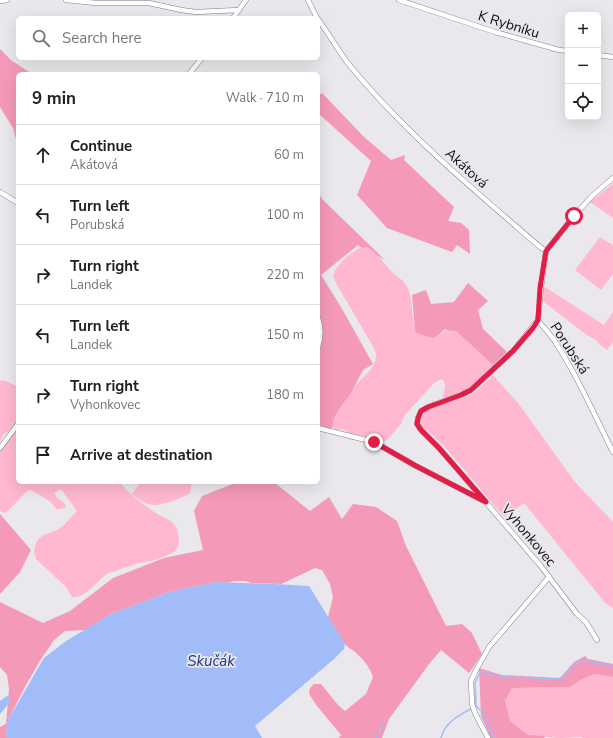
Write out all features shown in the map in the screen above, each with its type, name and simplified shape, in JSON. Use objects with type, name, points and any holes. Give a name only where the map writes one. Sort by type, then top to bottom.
[{"type":"street","points":[[0,1],[7,0]]},
{"type":"street","points":[[66,0],[96,3],[149,3],[196,12],[239,10]]},
{"type":"street","points":[[234,16],[246,0]]},
{"type":"street","name":"Akátová","points":[[308,0],[317,16]]},
{"type":"street","name":"K Rybníku","points":[[399,0],[496,32],[565,51]]},
{"type":"street","name":"Akátová","points":[[320,21],[347,61],[393,114],[480,195],[546,251]]},
{"type":"street","points":[[601,55],[613,57]]},
{"type":"street","points":[[190,72],[200,60]]},
{"type":"street","points":[[546,251],[592,196],[613,178]]},
{"type":"street","points":[[0,192],[16,202]]},
{"type":"street","name":"Porubská","points":[[546,251],[540,288],[538,320],[553,339],[579,382],[613,452]]},
{"type":"street","points":[[486,502],[439,448],[421,430],[417,424],[418,418],[421,411],[428,407],[471,390],[513,351],[538,320]]},
{"type":"street","points":[[320,325],[320,342]]},
{"type":"street","points":[[0,448],[16,427]]},
{"type":"street","name":"Vyhonkovec","points":[[320,428],[374,442],[436,477],[486,502],[550,577],[577,614],[586,622],[596,640]]},
{"type":"street","name":"Vyhonkovec","points":[[488,738],[472,705],[471,680],[489,647],[550,577]]},
{"type":"shaded area","points":[[0,49],[11,60],[29,72],[16,72],[16,139],[13,128],[0,107]]},
{"type":"shaded area","points":[[322,93],[364,137],[391,160],[405,155],[404,160],[454,207],[448,221],[461,223],[469,230],[470,254],[457,245],[452,252],[387,228],[357,195],[371,161],[320,115],[320,94]]},
{"type":"shaded area","points":[[613,184],[613,218],[590,202]]},
{"type":"shaded area","points":[[320,196],[385,260],[372,250],[366,247],[362,248],[358,245],[321,275],[373,364],[363,370],[351,393],[335,416],[331,429],[320,426],[320,345],[322,322],[320,319]]},
{"type":"shaded area","points":[[600,237],[613,245],[613,274],[601,290],[575,270]]},
{"type":"shaded area","points":[[366,247],[373,250],[391,271],[404,282],[409,290],[415,330],[433,338],[437,337],[444,331],[456,331],[494,366],[466,391],[444,398],[444,381],[441,379],[434,383],[404,416],[399,426],[385,441],[349,433],[343,429],[337,430],[333,428],[332,425],[342,404],[356,385],[371,369],[376,357],[374,348],[333,276],[336,268],[348,256],[360,248]]},
{"type":"shaded area","points":[[468,283],[488,301],[478,310],[483,329],[507,352],[493,365],[456,331],[445,329],[433,338],[417,333],[415,330],[412,295],[426,290],[431,304],[454,302]]},
{"type":"shaded area","points":[[545,287],[604,325],[613,312],[613,342],[607,350],[542,300]]},
{"type":"shaded area","points":[[492,376],[494,376],[518,403],[575,482],[613,522],[613,608],[606,604],[524,503],[504,517],[445,447],[421,426],[420,421],[422,415],[427,410],[471,394]]},
{"type":"shaded area","points":[[1,380],[6,381],[16,386],[16,421],[9,431],[3,434],[0,442]]},
{"type":"shaded area","points":[[16,431],[16,484],[121,484],[141,502],[174,524],[178,531],[179,539],[176,550],[160,558],[108,573],[82,595],[72,597],[66,587],[36,559],[34,552],[37,541],[43,535],[63,526],[76,512],[76,510],[61,489],[54,493],[66,505],[66,507],[61,509],[56,509],[51,502],[31,490],[26,492],[8,511],[5,513],[0,511],[0,452]]},
{"type":"shaded area","points":[[140,484],[192,484],[190,493],[168,503],[158,505],[145,503],[132,494]]},
{"type":"shaded area","points":[[233,484],[276,484],[310,511],[329,497],[342,519],[353,504],[376,507],[397,521],[406,546],[446,626],[462,624],[472,633],[482,654],[469,673],[441,650],[389,719],[382,738],[339,738],[341,735],[309,694],[310,688],[314,684],[321,684],[338,705],[345,711],[366,694],[373,677],[364,661],[354,651],[347,647],[328,617],[333,597],[330,584],[322,570],[315,568],[281,584],[251,583],[246,581],[234,581],[227,583],[215,582],[169,592],[111,614],[85,630],[65,631],[54,640],[26,685],[8,720],[6,732],[7,738],[0,738],[0,727],[6,724],[9,689],[7,675],[0,667],[0,602],[43,623],[70,611],[113,578],[164,558],[203,550],[194,511],[202,496]]},
{"type":"shaded area","points":[[0,514],[31,550],[20,572],[0,594]]},
{"type":"shaded area","points":[[585,656],[588,659],[613,664],[613,677],[594,674],[570,687],[512,688],[505,701],[510,721],[528,735],[545,736],[544,738],[491,738],[481,716],[479,668],[502,675],[560,678],[574,662]]},
{"type":"shaded area","points":[[594,674],[613,677],[613,738],[557,738],[528,735],[510,721],[505,701],[512,688],[570,687]]},
{"type":"water","name":"Skučák","points":[[215,582],[309,586],[345,644],[344,649],[334,659],[255,726],[262,738],[7,738],[6,732],[8,720],[44,658],[66,641],[111,614],[169,592]]},
{"type":"water","points":[[7,696],[9,697],[10,701],[0,714],[0,701]]},
{"type":"waterway","points":[[476,706],[475,683],[480,673],[506,677],[558,679],[563,678],[574,665],[581,661],[613,666]]},
{"type":"waterway","points":[[475,707],[476,706],[480,709],[485,716],[494,738]]},
{"type":"waterway","points":[[441,738],[443,732],[449,724],[472,708]]},
{"type":"waterway","points":[[376,738],[384,722]]},
{"type":"route","points":[[374,442],[416,466],[486,502],[439,448],[421,430],[417,424],[418,418],[421,411],[428,407],[471,390],[513,351],[533,328],[538,320],[540,288],[546,251],[574,216]]}]
